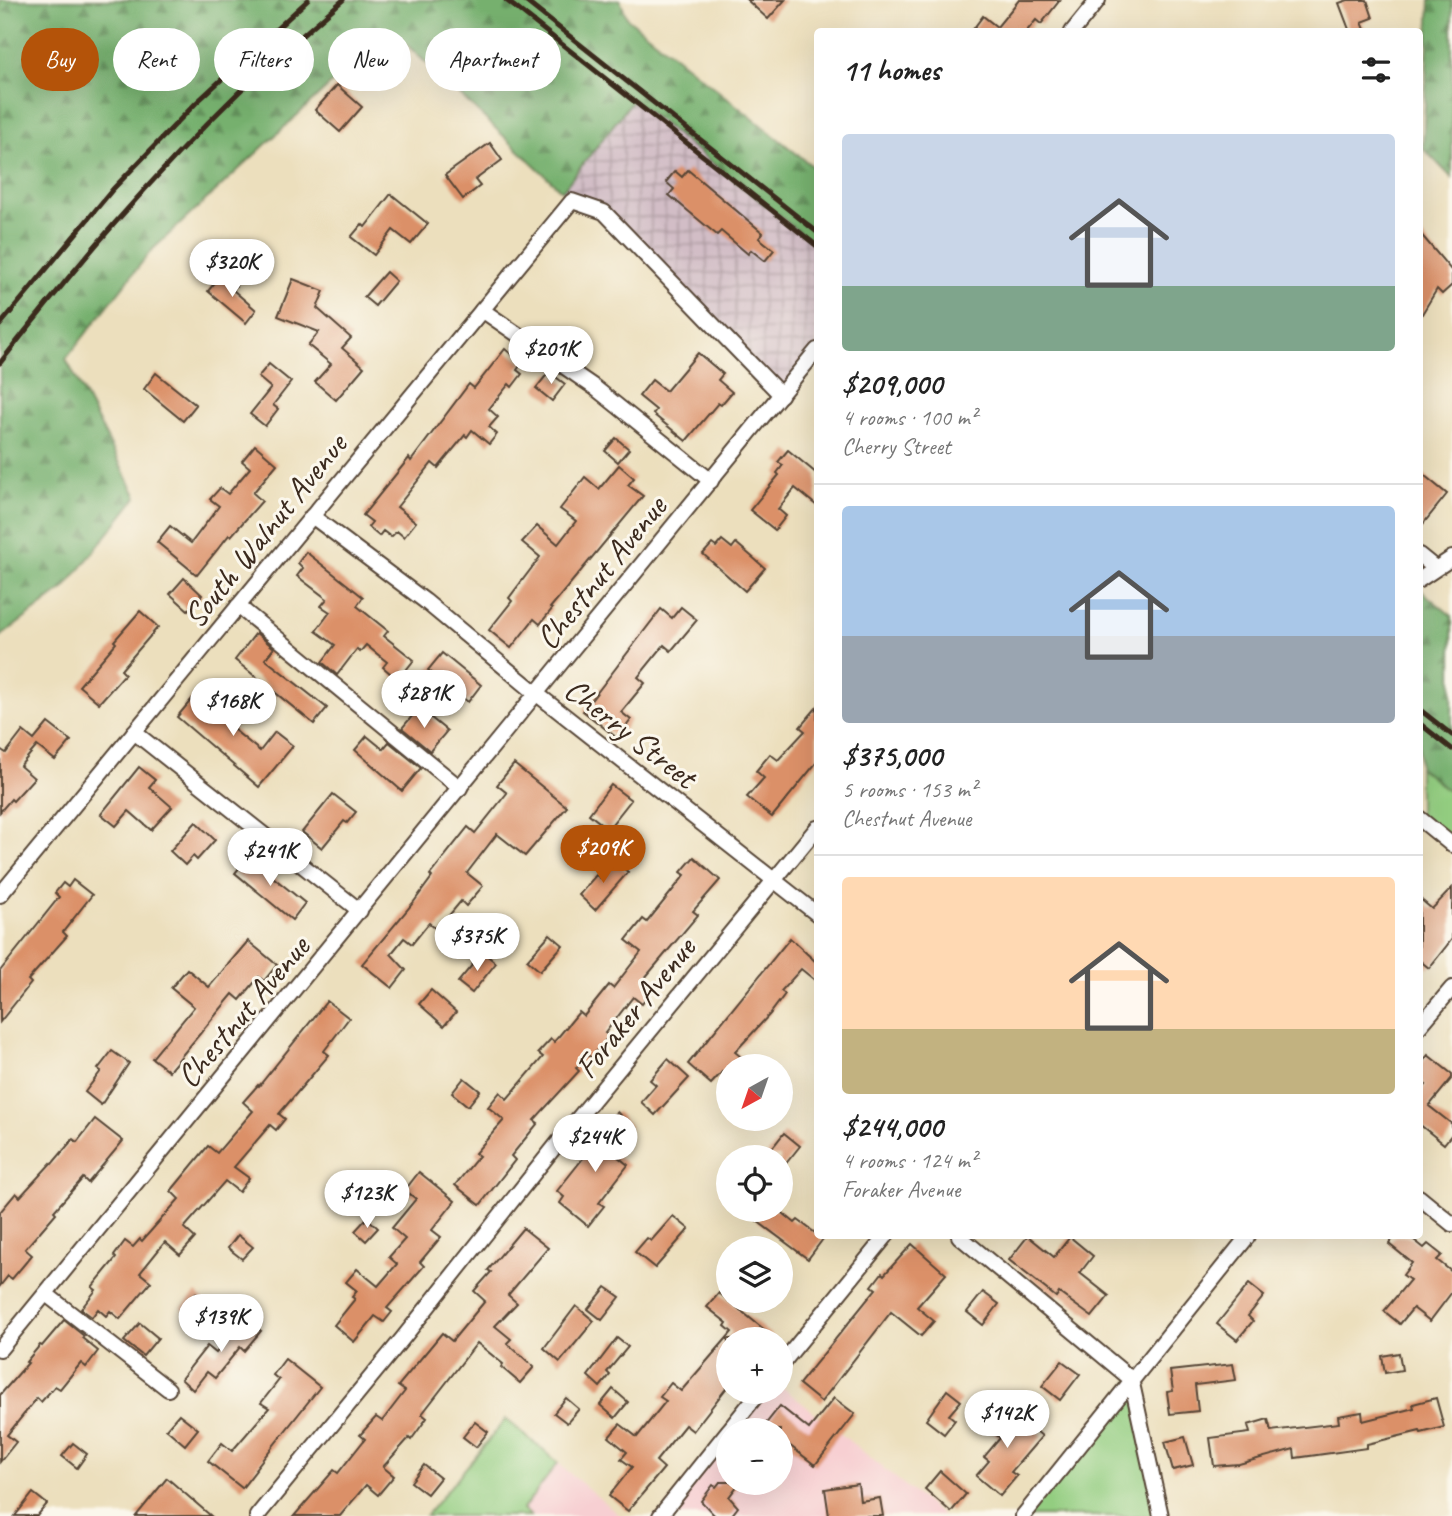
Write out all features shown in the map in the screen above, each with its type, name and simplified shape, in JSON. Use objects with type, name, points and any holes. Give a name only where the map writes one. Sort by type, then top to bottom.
[{"type":"street","points":[[1075,28],[1098,0]]},
{"type":"street","name":"South Walnut Avenue","points":[[0,895],[572,201],[604,212],[781,395]]},
{"type":"street","points":[[482,310],[594,387],[711,481]]},
{"type":"street","name":"Chestnut Avenue","points":[[0,1349],[814,354]]},
{"type":"street","name":"Cherry Street","points":[[312,516],[425,601],[537,694],[814,912]]},
{"type":"street","points":[[1423,558],[1435,568]]},
{"type":"street","points":[[1423,577],[1452,558]]},
{"type":"street","points":[[238,606],[460,789]]},
{"type":"street","points":[[134,732],[360,911]]},
{"type":"street","points":[[1423,821],[1452,845]]},
{"type":"street","name":"Foraker Avenue","points":[[257,1516],[557,1144],[814,832]]},
{"type":"street","points":[[1423,1022],[1452,988]]},
{"type":"street","points":[[1423,1200],[1452,1224]]},
{"type":"street","points":[[793,1350],[884,1239]]},
{"type":"street","points":[[963,1239],[1131,1379],[1161,1516]]},
{"type":"street","points":[[1023,1516],[1246,1239]]},
{"type":"street","points":[[46,1294],[168,1389]]},
{"type":"street","points":[[739,1418],[750,1404]]},
{"type":"street","points":[[660,1516],[716,1447]]},
{"type":"shaded area","points":[[633,100],[814,244],[814,354],[781,395],[604,212],[572,201],[562,191]]},
{"type":"shaded area","points":[[793,1396],[943,1516],[660,1516],[716,1446],[716,1495],[793,1495],[793,1418],[739,1418],[750,1404],[793,1404]]},
{"type":"shaded area","points":[[558,1463],[620,1516],[531,1516],[523,1509]]},
{"type":"green space","points":[[0,0],[620,0],[627,18],[814,168],[814,244],[633,100],[562,191],[456,91],[561,91],[561,28],[425,28],[425,62],[411,49],[411,28],[328,28],[328,87],[151,251],[66,359],[137,497],[65,588],[0,637]]},
{"type":"green space","points":[[1430,0],[1452,0],[1452,178],[1423,148]]},
{"type":"green space","points":[[1423,592],[1452,616],[1452,794],[1423,770]]},
{"type":"green space","points":[[1423,770],[1452,794],[1452,845],[1423,821]]},
{"type":"green space","points":[[1131,1379],[1161,1516],[1023,1516]]},
{"type":"green space","points":[[506,1419],[558,1463],[523,1509],[531,1516],[426,1516]]},
{"type":"building","points":[[747,0],[785,0],[768,19]]},
{"type":"building","points":[[1019,0],[1060,0],[1041,24],[1036,20],[1029,28],[974,28],[983,16],[997,27]]},
{"type":"building","points":[[1367,0],[1373,18],[1362,22],[1364,28],[1348,28],[1339,3]]},
{"type":"building","points":[[332,91],[344,91],[362,107],[340,132],[315,110]]},
{"type":"building","points":[[490,143],[502,160],[475,180],[480,186],[463,199],[445,175]]},
{"type":"building","points":[[688,170],[763,233],[759,238],[774,250],[765,261],[751,250],[748,254],[721,231],[717,235],[669,195],[674,189],[666,182],[675,171],[682,177]]},
{"type":"building","points":[[391,194],[428,224],[411,244],[393,230],[374,255],[351,237],[362,224],[365,227]]},
{"type":"building","points":[[1423,237],[1452,271],[1452,285],[1442,294],[1437,289],[1423,312]]},
{"type":"building","points":[[386,272],[396,281],[375,306],[364,297]]},
{"type":"building","points":[[222,274],[236,286],[233,290],[256,310],[246,323],[208,291]]},
{"type":"building","points":[[293,279],[324,291],[317,308],[351,338],[342,348],[364,367],[336,400],[315,382],[331,364],[308,345],[319,332],[278,316]]},
{"type":"building","points":[[505,349],[522,363],[517,370],[522,374],[512,387],[509,384],[489,409],[498,417],[489,427],[497,434],[489,444],[472,430],[438,468],[432,463],[397,507],[416,522],[404,537],[397,531],[391,537],[383,531],[379,536],[368,527],[372,522],[363,515],[409,458],[411,461],[469,384],[474,388]]},
{"type":"building","points":[[698,353],[723,374],[718,380],[732,392],[721,405],[718,403],[686,441],[653,414],[656,410],[639,396],[652,380],[666,391]]},
{"type":"building","points":[[269,364],[291,382],[273,405],[278,409],[265,426],[250,414],[271,388],[258,377]]},
{"type":"building","points":[[549,372],[565,384],[552,401],[536,388]]},
{"type":"building","points":[[156,373],[196,405],[183,421],[144,389]]},
{"type":"building","points":[[616,438],[629,449],[618,462],[605,451]]},
{"type":"building","points":[[255,445],[277,464],[253,493],[262,501],[231,536],[229,535],[197,575],[157,542],[170,526],[191,543],[219,506],[210,499],[220,488],[228,494],[250,468],[242,461]]},
{"type":"building","points":[[788,450],[814,472],[814,504],[795,488],[778,509],[786,516],[775,530],[750,510],[779,475],[777,473],[783,465],[778,462]]},
{"type":"building","points":[[619,465],[634,478],[628,485],[643,496],[550,608],[552,609],[540,624],[534,619],[511,648],[489,630],[512,601],[509,598],[540,557],[522,542],[537,526],[558,544],[576,521],[560,509],[585,477],[599,489]]},
{"type":"building","points":[[1423,474],[1447,494],[1423,524]]},
{"type":"building","points":[[722,540],[732,548],[736,543],[765,568],[745,591],[703,554],[712,544],[716,547]]},
{"type":"building","points":[[306,552],[363,597],[357,606],[388,631],[384,636],[414,660],[398,680],[383,667],[387,662],[366,645],[360,652],[357,649],[337,675],[322,662],[335,645],[316,631],[330,612],[321,606],[327,599],[297,576],[303,568],[298,563]]},
{"type":"building","points":[[184,578],[202,595],[188,610],[170,594]]},
{"type":"building","points":[[681,607],[697,620],[671,651],[664,645],[638,677],[645,683],[621,712],[631,720],[617,738],[583,711],[661,609],[672,618]]},
{"type":"building","points":[[140,611],[158,627],[121,670],[125,674],[99,703],[79,686]]},
{"type":"building","points":[[256,633],[274,648],[265,659],[327,708],[314,724],[235,660]]},
{"type":"building","points":[[442,653],[481,685],[468,702],[428,670]]},
{"type":"building","points":[[214,691],[244,715],[233,729],[260,751],[275,732],[293,746],[259,787],[177,717],[192,699],[201,707]]},
{"type":"building","points":[[419,708],[447,731],[430,751],[402,728]]},
{"type":"building","points":[[814,711],[814,766],[772,817],[747,797],[764,778],[756,771],[770,754],[778,760],[805,731],[800,727]]},
{"type":"building","points":[[48,723],[71,741],[55,760],[37,746],[20,766],[34,778],[0,812],[0,749],[6,753],[23,731],[34,740]]},
{"type":"building","points":[[367,736],[383,749],[389,742],[421,768],[402,791],[355,750]]},
{"type":"building","points":[[514,764],[567,807],[525,856],[497,834],[467,873],[483,886],[466,906],[461,901],[437,930],[429,923],[412,944],[404,938],[391,954],[406,970],[392,988],[362,964],[413,903],[432,877],[430,875],[468,827],[475,833],[507,793],[497,785]]},
{"type":"building","points":[[139,767],[155,780],[149,787],[172,807],[151,830],[129,811],[116,826],[101,814]]},
{"type":"building","points":[[611,785],[631,800],[608,829],[589,814]]},
{"type":"building","points":[[333,794],[356,812],[347,823],[344,821],[322,848],[302,832]]},
{"type":"building","points":[[196,822],[215,840],[197,860],[193,856],[185,865],[170,851]]},
{"type":"building","points":[[248,857],[305,903],[292,920],[235,873]]},
{"type":"building","points":[[694,857],[720,880],[693,911],[698,915],[644,979],[654,988],[642,1004],[633,997],[605,1033],[609,1036],[591,1058],[588,1055],[576,1068],[579,1071],[534,1120],[538,1123],[511,1156],[515,1160],[480,1205],[455,1185],[479,1156],[475,1153],[504,1120],[488,1107],[500,1092],[507,1099],[543,1057],[538,1053],[551,1039],[554,1042],[579,1012],[584,1016],[609,985],[613,988],[641,952],[626,940],[643,919],[647,922],[685,875],[681,872]]},
{"type":"building","points":[[614,861],[628,872],[595,910],[579,895],[596,875],[600,878]]},
{"type":"building","points":[[73,880],[92,895],[63,932],[67,936],[28,980],[31,983],[0,1022],[0,971],[59,897],[55,893],[63,883],[68,887]]},
{"type":"building","points":[[1452,888],[1452,939],[1429,968],[1423,963],[1423,901],[1432,909]]},
{"type":"building","points":[[550,934],[563,945],[540,971],[527,960]]},
{"type":"building","points":[[790,938],[814,960],[814,980],[801,969],[781,991],[785,994],[770,1014],[735,1052],[737,1054],[716,1054],[716,1079],[711,1084],[688,1064]]},
{"type":"building","points":[[248,941],[277,965],[264,981],[259,977],[240,1000],[233,994],[169,1071],[152,1058],[194,1007],[171,988],[187,969],[209,987]]},
{"type":"building","points":[[483,952],[496,963],[472,993],[458,982]]},
{"type":"building","points":[[431,990],[456,1012],[444,1026],[419,1004]]},
{"type":"building","points":[[327,1001],[349,1018],[324,1051],[329,1055],[279,1114],[285,1119],[276,1130],[270,1125],[234,1167],[249,1178],[239,1192],[225,1181],[184,1228],[195,1238],[180,1255],[165,1242],[140,1273],[151,1282],[120,1319],[110,1311],[106,1316],[98,1309],[92,1317],[81,1309],[96,1290],[92,1287],[116,1258],[114,1256],[125,1241],[133,1247],[140,1239],[142,1241],[179,1199],[171,1191],[208,1146],[217,1153],[253,1111],[243,1102]]},
{"type":"building","points":[[112,1051],[129,1063],[101,1105],[85,1092]]},
{"type":"building","points":[[1428,1055],[1452,1074],[1452,1078],[1429,1106],[1452,1124],[1452,1134],[1444,1144],[1423,1127],[1423,1088],[1426,1085],[1423,1083],[1423,1061]]},
{"type":"building","points":[[668,1059],[689,1078],[655,1115],[641,1102],[656,1085],[650,1080]]},
{"type":"building","points":[[464,1078],[480,1091],[468,1106],[452,1093]]},
{"type":"building","points":[[617,1112],[630,1126],[607,1148],[628,1165],[599,1203],[604,1206],[588,1226],[560,1203],[564,1197],[557,1191],[603,1133],[599,1129]]},
{"type":"building","points":[[95,1119],[123,1141],[88,1183],[83,1178],[54,1211],[56,1213],[25,1249],[32,1255],[12,1279],[8,1276],[0,1286],[0,1212],[16,1193],[20,1197],[73,1139],[77,1142]]},
{"type":"building","points":[[784,1133],[800,1146],[793,1155],[793,1145],[774,1145]]},
{"type":"building","points":[[419,1172],[455,1201],[432,1230],[441,1237],[420,1262],[424,1266],[387,1308],[392,1312],[384,1322],[375,1316],[354,1342],[334,1325],[355,1299],[352,1297],[357,1291],[346,1282],[357,1269],[378,1286],[397,1264],[389,1257],[405,1239],[392,1228],[416,1199],[405,1190]]},
{"type":"building","points":[[365,1176],[381,1188],[370,1202],[354,1190]]},
{"type":"building","points":[[673,1216],[689,1229],[655,1268],[635,1252],[647,1238],[651,1241]]},
{"type":"building","points":[[367,1218],[378,1228],[366,1241],[355,1231]]},
{"type":"building","points":[[798,1220],[814,1232],[814,1239],[823,1239],[808,1259],[793,1248],[793,1236],[777,1236],[758,1222],[795,1223]]},
{"type":"building","points":[[523,1228],[548,1248],[508,1295],[517,1303],[495,1326],[511,1339],[507,1343],[534,1367],[520,1383],[501,1367],[503,1364],[477,1343],[422,1414],[427,1418],[411,1440],[409,1438],[383,1467],[394,1476],[378,1495],[366,1485],[340,1516],[294,1516],[334,1470],[338,1473],[365,1439],[360,1435],[376,1417],[382,1421],[405,1391],[398,1386],[442,1333],[452,1341],[485,1301],[474,1291]]},
{"type":"building","points":[[238,1235],[253,1247],[242,1259],[228,1248]]},
{"type":"building","points":[[1026,1239],[1032,1239],[1054,1257],[1068,1239],[1072,1239],[1093,1256],[1080,1273],[1109,1296],[1092,1317],[1059,1293],[1056,1297],[1009,1260]]},
{"type":"building","points":[[1393,1239],[1413,1239],[1424,1248],[1428,1244],[1442,1255],[1437,1260],[1452,1272],[1452,1292],[1430,1321],[1413,1308],[1400,1324],[1384,1311],[1410,1280],[1403,1275],[1412,1263],[1389,1244]]},
{"type":"building","points":[[912,1244],[946,1274],[917,1307],[934,1321],[921,1336],[891,1312],[821,1402],[799,1384],[876,1289],[872,1286],[882,1273],[884,1275]]},
{"type":"building","points":[[1249,1284],[1264,1296],[1248,1316],[1253,1321],[1237,1340],[1217,1324]]},
{"type":"building","points":[[606,1287],[620,1297],[602,1320],[588,1309]]},
{"type":"building","points":[[983,1292],[999,1304],[983,1325],[967,1312]]},
{"type":"building","points":[[196,1293],[207,1303],[192,1319],[181,1308]]},
{"type":"building","points":[[716,1296],[716,1313],[744,1313],[761,1327],[726,1327],[727,1323],[707,1307]]},
{"type":"building","points":[[576,1306],[594,1321],[560,1362],[544,1348]]},
{"type":"building","points":[[244,1318],[261,1331],[244,1351],[240,1347],[215,1378],[207,1372],[193,1390],[181,1379],[207,1346],[216,1353]]},
{"type":"building","points":[[64,1320],[98,1351],[86,1367],[81,1363],[60,1389],[55,1386],[41,1402],[37,1398],[7,1435],[16,1442],[0,1462],[0,1395]]},
{"type":"building","points":[[140,1323],[158,1338],[143,1356],[124,1341]]},
{"type":"building","points":[[617,1338],[628,1347],[607,1372],[610,1375],[600,1387],[588,1376]]},
{"type":"building","points":[[716,1351],[716,1401],[693,1431],[685,1425],[656,1461],[664,1468],[628,1511],[609,1496],[632,1467],[621,1459],[627,1452],[609,1437],[620,1424],[637,1437],[666,1401],[660,1397],[671,1383],[681,1391]]},
{"type":"building","points":[[1399,1353],[1402,1370],[1385,1373],[1382,1356]]},
{"type":"building","points":[[285,1359],[320,1387],[242,1488],[208,1461],[222,1443],[232,1451],[269,1408],[261,1403],[279,1380],[273,1375]]},
{"type":"building","points":[[1062,1361],[1080,1374],[1060,1400],[1042,1386]]},
{"type":"building","points":[[1233,1364],[1236,1380],[1195,1385],[1198,1411],[1170,1414],[1167,1392],[1173,1391],[1170,1371]]},
{"type":"building","points":[[613,1389],[628,1402],[615,1418],[600,1405]]},
{"type":"building","points":[[947,1390],[961,1401],[949,1415],[955,1420],[944,1434],[926,1420]]},
{"type":"building","points":[[566,1398],[579,1409],[567,1423],[554,1413]]},
{"type":"building","points":[[834,1398],[855,1414],[815,1465],[793,1448],[793,1418],[770,1418],[780,1406],[809,1429]]},
{"type":"building","points":[[1436,1398],[1444,1427],[1367,1444],[1367,1448],[1295,1458],[1294,1449],[1239,1464],[1214,1466],[1210,1438],[1250,1433],[1248,1425],[1268,1419],[1271,1431],[1339,1423],[1338,1416],[1362,1412],[1363,1421],[1414,1408],[1413,1404]]},
{"type":"building","points":[[1008,1407],[1042,1436],[1011,1472],[1017,1476],[1000,1496],[976,1476],[989,1461],[984,1457],[1000,1438],[989,1428]]},
{"type":"building","points":[[179,1414],[198,1429],[185,1445],[166,1429]]},
{"type":"building","points":[[475,1422],[488,1432],[476,1447],[463,1437]]},
{"type":"building","points":[[1185,1437],[1193,1465],[1173,1470],[1165,1442]]},
{"type":"building","points":[[73,1443],[87,1454],[77,1468],[62,1456]]},
{"type":"building","points":[[424,1465],[440,1478],[427,1494],[411,1482]]},
{"type":"building","points":[[940,1471],[966,1494],[951,1512],[925,1489]]},
{"type":"building","points":[[167,1478],[211,1516],[136,1516]]},
{"type":"building","points":[[858,1484],[860,1501],[880,1498],[883,1516],[829,1516],[825,1489]]},
{"type":"building","points":[[713,1485],[716,1487],[716,1495],[730,1495],[729,1497],[738,1507],[731,1516],[715,1516],[701,1501]]},
{"type":"building","points":[[33,1493],[47,1504],[37,1516],[15,1516]]},
{"type":"railway","points":[[0,325],[113,189],[196,103],[308,0]]},
{"type":"railway","points":[[0,363],[85,257],[175,157],[252,80],[343,0]]},
{"type":"railway","points":[[506,0],[814,244]]},
{"type":"railway","points":[[524,0],[814,230]]},
{"type":"railway","points":[[1423,712],[1452,735]]},
{"type":"railway","points":[[1423,726],[1452,749]]}]
